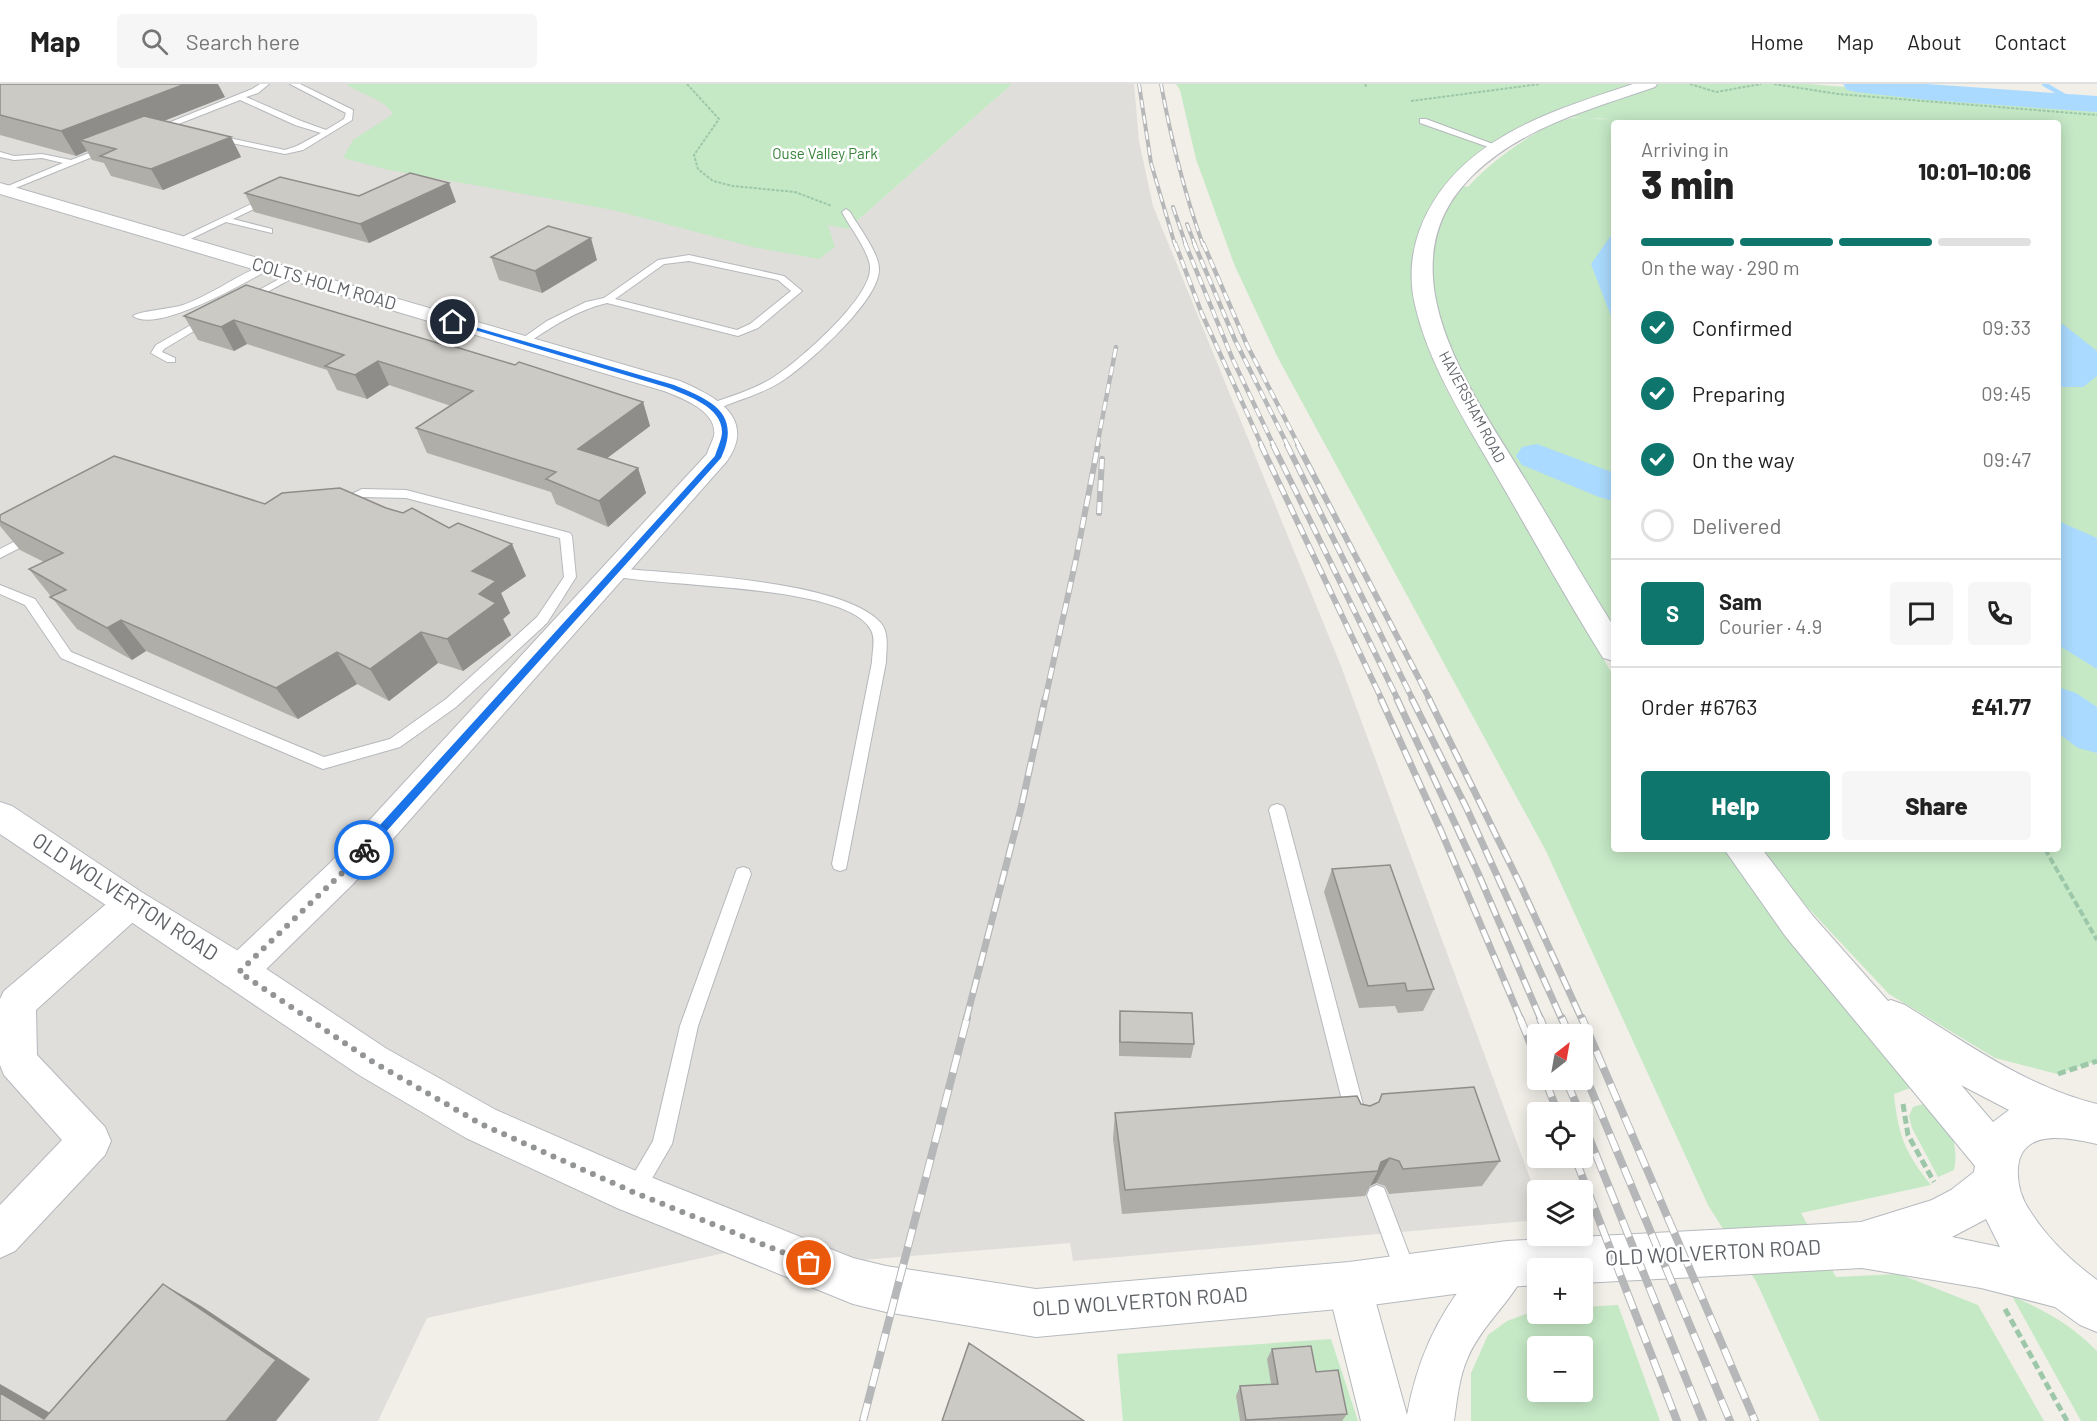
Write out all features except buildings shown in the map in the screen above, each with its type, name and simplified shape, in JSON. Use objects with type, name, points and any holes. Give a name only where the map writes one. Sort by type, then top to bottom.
[{"type":"street","name":"HAVERSHAM ROAD","points":[[1611,646],[1472,411],[1442,354],[1428,314],[1422,279],[1424,250],[1432,219],[1448,192],[1467,171],[1497,147],[1558,116],[1649,84]]},
{"type":"street","name":"COLTS HOLM ROAD","points":[[2,188],[672,386],[698,397],[722,417],[726,433],[718,456],[342,873],[239,972]]},
{"type":"street","name":"OLD WOLVERTON ROAD","points":[[0,816],[130,904],[239,972],[373,1062],[481,1124],[633,1192],[853,1281],[1036,1313],[1349,1285],[1507,1264],[1862,1245],[1981,1265],[2089,1303]]},
{"type":"street","points":[[1744,852],[1799,926],[1859,997],[1996,1170]]},
{"type":"street","points":[[0,1236],[90,1141],[18,1062],[17,1003],[130,904]]},
{"type":"street","points":[[1859,997],[1984,1077],[2083,1121]]},
{"type":"street","points":[[2083,1121],[2047,1118],[2028,1122],[2013,1130],[2002,1142],[1996,1170],[2001,1203],[2016,1231],[2044,1266],[2089,1303]]},
{"type":"street","name":"OLD WOLVERTON ROAD","points":[[1862,1245],[1932,1222],[1966,1206],[1996,1170]]},
{"type":"street","points":[[1430,1421],[1436,1386],[1450,1344],[1478,1301],[1507,1264]]},
{"type":"street","points":[[1349,1285],[1385,1421]]},
{"type":"lane","points":[[145,134],[240,97],[265,84]]},
{"type":"lane","points":[[210,136],[285,152],[300,148],[348,120],[350,112],[294,84]]},
{"type":"lane","points":[[240,97],[298,123],[326,132]]},
{"type":"lane","points":[[1423,121],[1497,147]]},
{"type":"lane","points":[[166,125],[188,131]]},
{"type":"lane","points":[[2,188],[114,146]]},
{"type":"lane","points":[[0,154],[14,158],[42,156],[72,163]]},
{"type":"lane","points":[[179,241],[278,195]]},
{"type":"lane","points":[[710,407],[750,392],[784,375],[824,340],[858,304],[873,282],[875,267],[846,212]]},
{"type":"lane","points":[[225,219],[269,231]]},
{"type":"lane","points":[[522,342],[550,323],[589,304],[607,300],[661,262],[689,258],[781,278],[797,291],[754,326],[738,333],[607,300]]},
{"type":"lane","points":[[138,316],[167,315],[267,267]]},
{"type":"lane","points":[[233,307],[294,275]]},
{"type":"lane","points":[[171,360],[156,353],[160,346],[223,312]]},
{"type":"lane","points":[[0,589],[30,602],[66,655],[323,763],[395,743],[451,703],[542,620],[570,577],[566,536],[406,494],[362,493],[327,509]]},
{"type":"lane","points":[[0,554],[40,531]]},
{"type":"lane","points":[[614,572],[786,590],[821,597],[837,601],[876,625],[880,635],[879,662],[840,864]]},
{"type":"lane","points":[[1276,810],[1357,1122]]},
{"type":"lane","points":[[633,1192],[662,1144],[688,1026],[743,874]]},
{"type":"lane","points":[[1377,1195],[1407,1278]]},
{"type":"path","points":[[687,84],[698,99],[713,108],[719,119],[694,155],[698,169],[713,181],[733,186],[795,192],[846,212]]},
{"type":"path","points":[[1365,84],[1367,88]]},
{"type":"path","points":[[1411,101],[1540,84]]},
{"type":"path","points":[[1690,84],[1714,93],[1761,84]]},
{"type":"path","points":[[1774,84],[1838,94],[2097,115]]},
{"type":"path","points":[[2047,852],[2097,940]]},
{"type":"path","points":[[2046,1071],[2058,1074],[2097,1061]]},
{"type":"shaded area","points":[[0,84],[405,84],[848,229],[1012,84],[1134,84],[1139,141],[1153,206],[1341,666],[1531,1180],[1527,1180],[1527,1221],[1073,1261],[1070,1243],[862,1260],[766,1244],[427,1318],[378,1421],[0,1421]]},
{"type":"green space","name":"Ouse Valley Park","points":[[346,84],[1012,84],[848,229],[828,225],[835,247],[819,259],[753,247],[613,210],[389,170],[343,158],[353,140],[393,114],[378,100]]},
{"type":"green space","points":[[1176,84],[1809,84],[2097,108],[2097,1061],[2057,1074],[1995,1058],[1889,994],[1756,852],[2061,852],[2061,120],[1611,120],[1611,646],[1414,293],[1423,335],[1446,389],[1611,672],[1611,852],[1732,852],[1921,1084],[1894,1094],[1904,1143],[1931,1185],[1801,1213],[1836,1277],[1899,1274],[1978,1305],[2044,1421],[1820,1421],[1757,1283],[1708,1205],[1546,851],[1277,356],[1234,264],[1196,159],[1180,90]],"holes":[[[1558,116],[1577,117],[1555,123],[1514,147],[1488,167],[1468,187],[1455,184],[1467,171]]]},
{"type":"green space","points":[[1933,1101],[1951,1134],[1955,1150],[1954,1170],[1938,1177],[1912,1128],[1909,1116],[1913,1107]]},
{"type":"green space","points":[[2012,1296],[2057,1319],[2078,1333],[2097,1351],[2097,1421],[2081,1421]]},
{"type":"green space","points":[[1618,1305],[1660,1421],[1471,1421],[1471,1373],[1488,1335],[1507,1321],[1527,1314],[1527,1324],[1593,1324],[1593,1306]]},
{"type":"green space","points":[[1331,1339],[1358,1421],[1123,1421],[1117,1354]]},
{"type":"water","points":[[1611,235],[1611,316],[1591,264]]},
{"type":"water","points":[[2061,324],[2097,351],[2097,376],[2083,387],[2061,387]]},
{"type":"water","points":[[2061,522],[2097,538],[2097,669],[2061,647]]},
{"type":"waterway","points":[[1856,84],[1928,92],[2097,104]]},
{"type":"waterway","points":[[2044,84],[2075,102]]},
{"type":"waterway","points":[[1537,456],[1611,487]]},
{"type":"waterway","points":[[2061,708],[2097,734]]},
{"type":"railway","points":[[1139,84],[1151,163],[1175,245]]},
{"type":"railway","points":[[1161,84],[1179,165],[1203,245]]},
{"type":"railway","points":[[1173,207],[1186,245]]},
{"type":"railway","points":[[1187,224],[1195,245]]},
{"type":"railway","points":[[1175,243],[1202,314],[1262,446]]},
{"type":"railway","points":[[1185,243],[1233,360],[1274,446]]},
{"type":"railway","points":[[1194,243],[1235,340],[1288,446]]},
{"type":"railway","points":[[1203,243],[1247,345],[1299,446]]},
{"type":"railway","points":[[1097,446],[1116,347]]},
{"type":"railway","points":[[1045,700],[1098,445]]},
{"type":"railway","points":[[1261,445],[1382,700]]},
{"type":"railway","points":[[1273,445],[1398,700]]},
{"type":"railway","points":[[1287,445],[1413,700]]},
{"type":"railway","points":[[1298,445],[1430,700]]},
{"type":"railway","points":[[1099,513],[1102,459]]},
{"type":"railway","points":[[966,1020],[1021,808],[1045,699]]},
{"type":"railway","points":[[1381,699],[1441,831],[1521,1020]]},
{"type":"railway","points":[[1397,699],[1478,873],[1541,1020]]},
{"type":"railway","points":[[1412,699],[1467,809],[1562,1020]]},
{"type":"railway","points":[[1429,699],[1520,884],[1582,1020]]},
{"type":"railway","points":[[863,1421],[967,1018]]},
{"type":"railway","points":[[1520,1018],[1527,1035]]},
{"type":"railway","points":[[1540,1018],[1542,1024]]},
{"type":"railway","points":[[1562,1018],[1564,1024]]},
{"type":"railway","points":[[1582,1018],[1755,1421]]},
{"type":"railway","points":[[1549,1090],[1554,1102]]},
{"type":"railway","points":[[1570,1090],[1575,1102]]},
{"type":"railway","points":[[1591,1090],[1730,1421]]},
{"type":"railway","points":[[1593,1147],[1703,1421]]},
{"type":"railway","points":[[1579,1168],[1677,1421]]},
{"type":"way so far","points":[[364,850],[239,972],[373,1062],[481,1124],[633,1192],[809,1263]]},
{"type":"route","points":[[364,850],[718,456],[726,433],[722,417],[698,397],[672,386],[453,322]]}]
